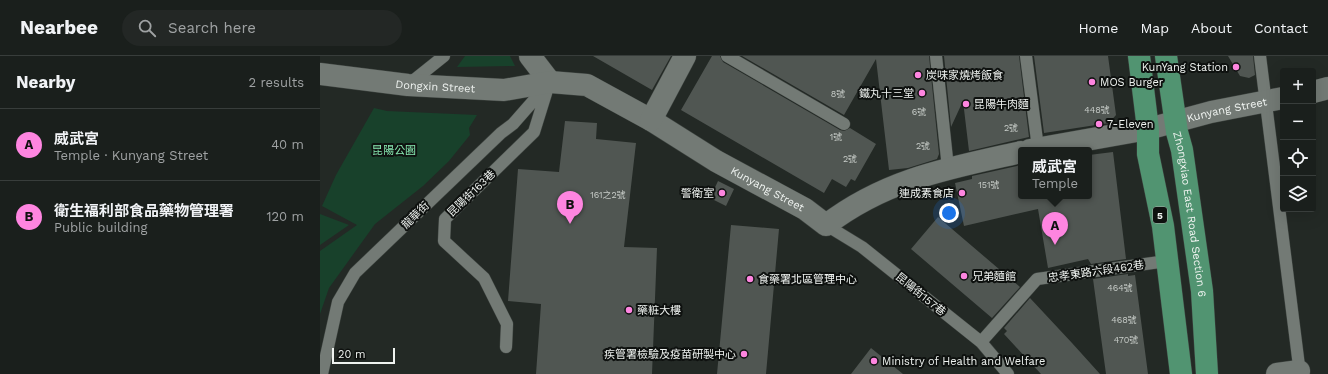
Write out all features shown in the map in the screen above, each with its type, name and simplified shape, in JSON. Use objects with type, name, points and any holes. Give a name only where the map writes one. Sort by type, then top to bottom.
[{"type":"main road","name":"5","points":[[1139,56],[1148,129],[1148,154],[1162,226],[1181,374]]},
{"type":"main road","name":"Zhongxiao East Road Section 6","points":[[1166,56],[1202,291],[1207,374]]},
{"type":"street","points":[[530,56],[550,82]]},
{"type":"street","points":[[651,120],[684,56]]},
{"type":"street","name":"Dongxin Street","points":[[320,74],[408,85],[504,90],[550,82]]},
{"type":"street","name":"Kunyang Street","points":[[550,82],[587,85],[651,120],[716,161],[805,209],[826,224],[850,207],[871,196],[918,177],[948,168],[1018,153]]},
{"type":"street","points":[[1316,91],[1328,88]]},
{"type":"street","name":"Kunyang Street","points":[[1047,147],[1148,129],[1176,120],[1211,112],[1275,100]]},
{"type":"street","points":[[1277,374],[1299,372]]},
{"type":"lane","points":[[408,85],[444,56]]},
{"type":"lane","points":[[727,56],[844,124]]},
{"type":"lane","points":[[936,56],[948,168]]},
{"type":"lane","points":[[1026,56],[1030,147]]},
{"type":"lane","points":[[1260,56],[1275,100],[1269,139],[1299,372]]},
{"type":"lane","name":"昆陽街163巷","points":[[506,347],[507,324],[484,278],[444,241],[445,219],[534,132],[550,82]]},
{"type":"lane","name":"龍華街","points":[[322,374],[338,302],[355,273],[501,133],[513,124],[550,82]]},
{"type":"lane","name":"昆陽街157巷","points":[[826,224],[862,247],[981,342],[1008,374]]},
{"type":"lane","name":"忠孝東路六段462巷","points":[[981,342],[1037,279],[1167,260]]},
{"type":"green space","points":[[465,56],[510,56],[515,66],[457,67]]},
{"type":"green space","name":"昆陽公園","points":[[374,108],[387,111],[477,115],[469,128],[470,135],[449,161],[423,186],[375,224],[329,288],[320,314],[320,251],[357,225],[322,206],[336,175]]},
{"type":"green space","points":[[320,214],[349,225],[320,245]]},
{"type":"building","points":[[593,56],[671,56],[652,90]]},
{"type":"building","points":[[712,56],[720,56],[723,62],[840,130],[844,131],[850,128],[876,144],[855,181],[851,179],[846,187],[832,179],[824,193],[681,110]]},
{"type":"building","points":[[742,56],[929,56],[939,154],[937,159],[908,168],[889,170],[876,59],[844,115]]},
{"type":"building","points":[[944,56],[1019,56],[1029,137],[969,151],[963,101],[951,127]]},
{"type":"building","points":[[1034,56],[1108,56],[1116,115],[1109,123],[1044,133]]},
{"type":"building","points":[[1228,56],[1253,56],[1255,75],[1249,78],[1240,76]]},
{"type":"building","points":[[565,121],[597,123],[596,139],[636,143],[624,247],[657,248],[652,374],[536,374],[541,304],[508,301],[518,169],[559,172]]},
{"type":"building","points":[[1113,152],[1126,259],[1091,264],[1088,259],[1048,268],[1038,209],[964,226],[955,183],[972,179],[972,176],[1018,166],[1018,199],[1092,199],[1092,155]]},
{"type":"building","name":"警衛室","points":[[718,181],[734,189],[726,206],[710,198]]},
{"type":"building","points":[[938,217],[1020,287],[992,318],[911,249]]},
{"type":"building","name":"食藥署北區管理中心","points":[[731,225],[779,229],[766,374],[717,374]]},
{"type":"building","points":[[1128,274],[1128,276],[1135,275],[1148,374],[1106,374],[1093,279]]},
{"type":"building","points":[[1030,298],[1100,374],[1041,374],[1004,334],[1007,331],[1004,328]]},
{"type":"building","name":"Ministry of Health and Welfare","points":[[871,348],[903,374],[851,374]]},
{"type":"place","name":"KunYang Station","points":[[1236,67]]},
{"type":"place","name":"炭味家燒烤飯食","points":[[918,75]]},
{"type":"place","name":"MOS Burger","points":[[1092,82]]},
{"type":"place","name":"鐵丸十三堂","points":[[922,93]]},
{"type":"place","name":"昆陽牛肉麵","points":[[966,104]]},
{"type":"place","name":"7-Eleven","points":[[1099,124]]},
{"type":"place","name":"警衛室","points":[[722,193]]},
{"type":"place","name":"連成素食店","points":[[962,193]]},
{"type":"place","name":"衛生福利部食品藥物管理署","points":[[570,224]]},
{"type":"place","name":"威武宮","points":[[1055,245]]},
{"type":"place","name":"兄弟麵館","points":[[964,276]]},
{"type":"place","name":"食藥署北區管理中心","points":[[750,279]]},
{"type":"place","name":"藥粧大樓","points":[[629,310]]},
{"type":"place","name":"疾管署檢驗及疫苗研製中心","points":[[744,354]]},
{"type":"place","name":"Ministry of Health and Welfare","points":[[874,361]]}]
